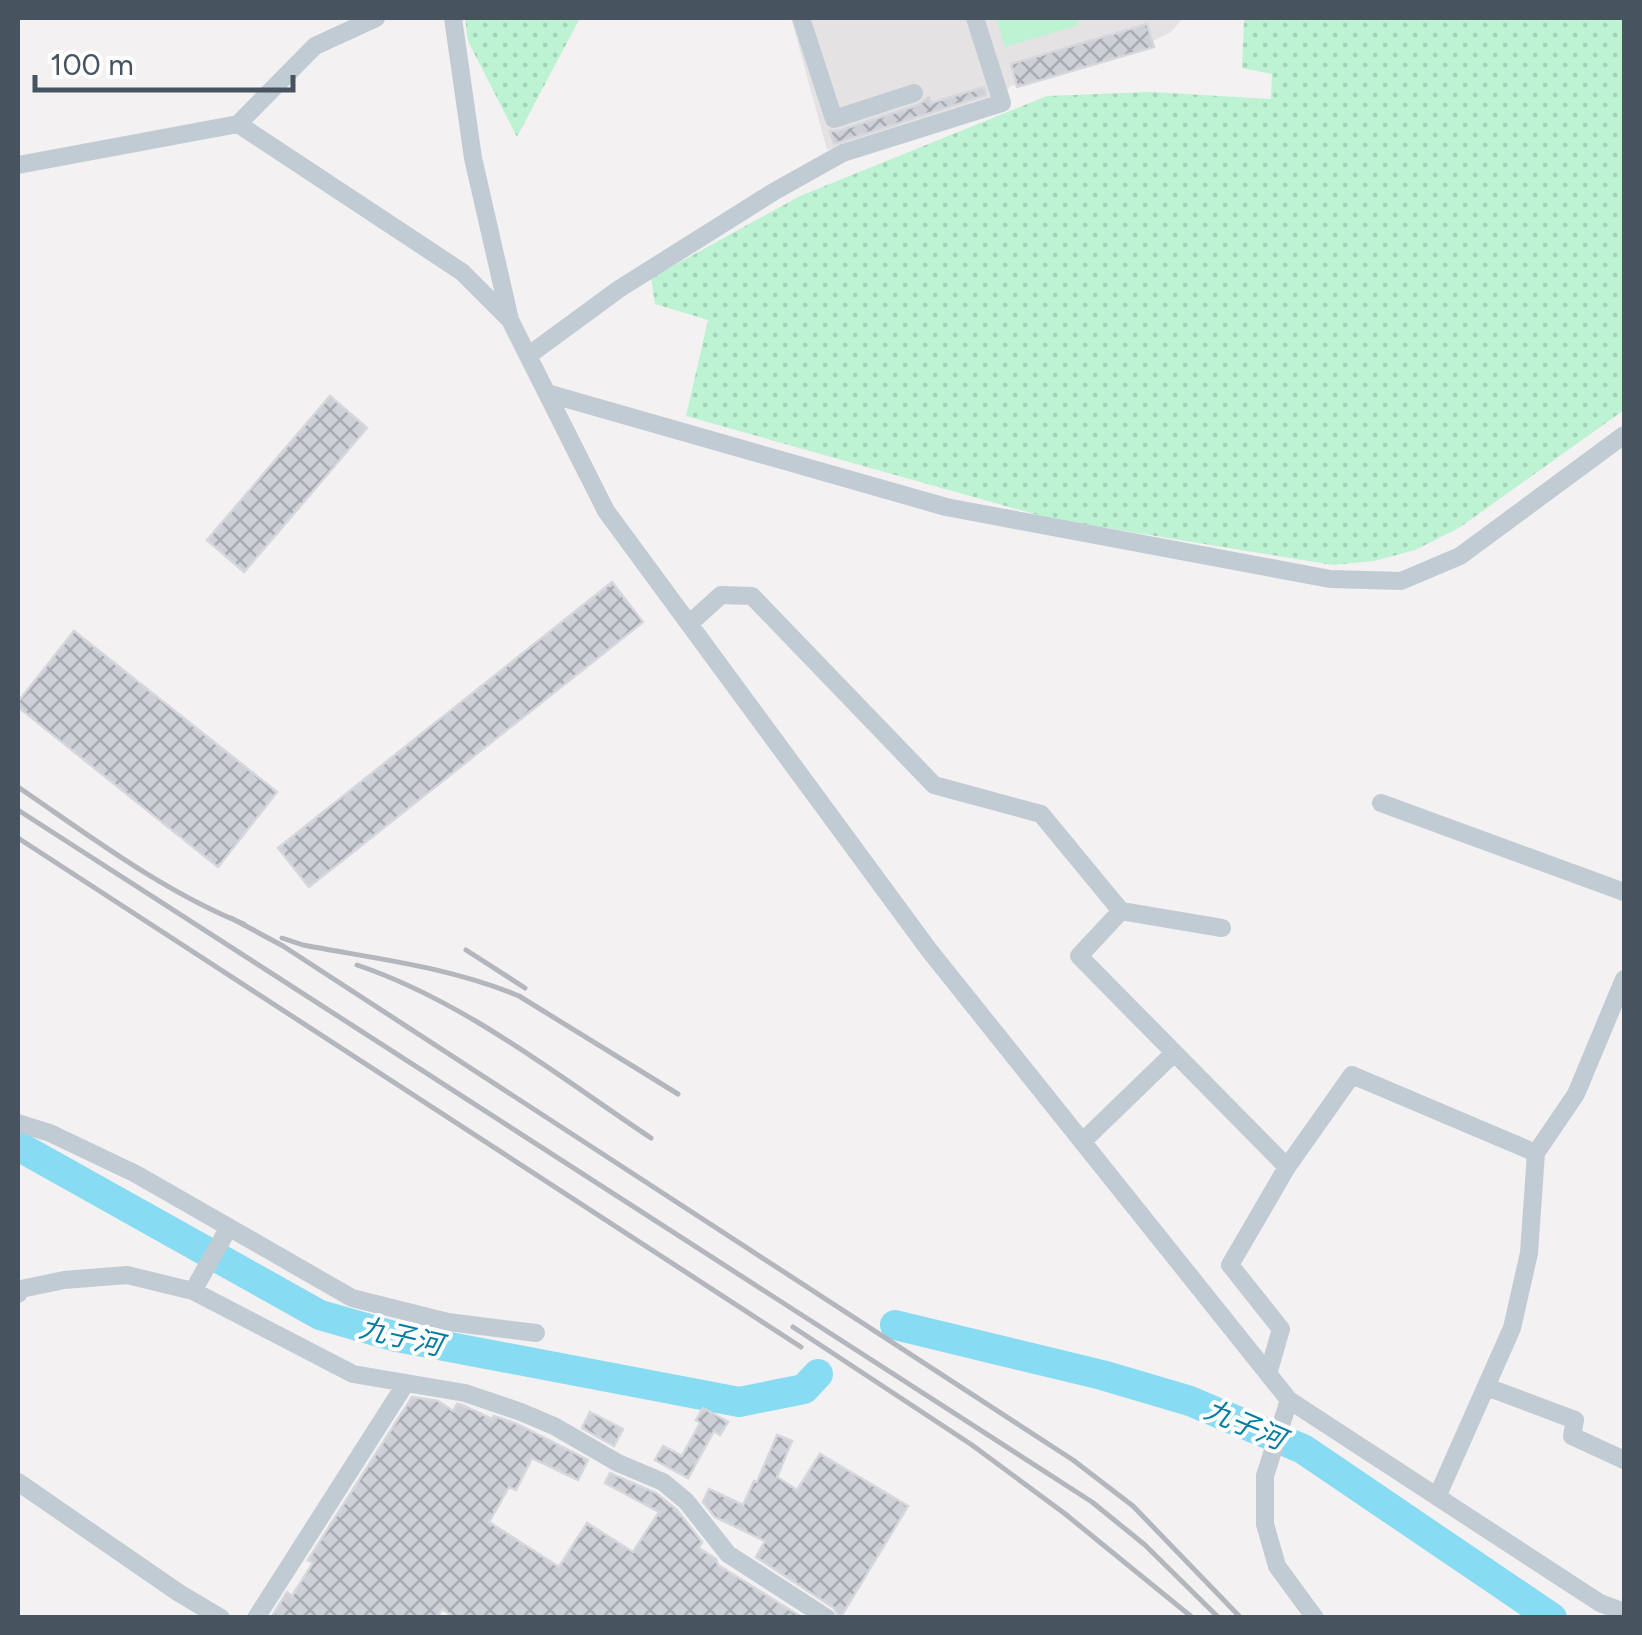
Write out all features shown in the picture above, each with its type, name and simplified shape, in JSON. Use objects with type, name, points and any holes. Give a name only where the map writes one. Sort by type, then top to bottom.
[{"type":"street","points":[[18,165],[238,124],[315,46],[376,18]]},
{"type":"street","points":[[453,18],[472,158],[510,320],[606,510],[689,624],[929,950],[1289,1401],[1600,1603],[1624,1612]]},
{"type":"street","points":[[801,18],[834,120],[914,93]]},
{"type":"street","points":[[528,354],[619,289],[843,152],[1002,103],[975,18]]},
{"type":"street","points":[[238,124],[462,272],[510,320]]},
{"type":"street","points":[[550,394],[946,507],[1348,580],[1401,581],[1460,556],[1624,436]]},
{"type":"street","points":[[689,624],[721,595],[752,596],[934,784],[1041,814],[1121,911],[1222,928]]},
{"type":"street","points":[[1381,803],[1624,892]]},
{"type":"street","points":[[1121,911],[1079,956],[1286,1167]]},
{"type":"street","points":[[1436,1496],[1512,1328],[1528,1253],[1536,1153],[1576,1094],[1624,979]]},
{"type":"street","points":[[1082,1142],[1174,1053]]},
{"type":"street","points":[[1268,1374],[1282,1329],[1230,1265],[1286,1167],[1352,1074],[1536,1153]]},
{"type":"street","points":[[18,1123],[136,1174],[352,1298],[448,1322],[536,1333]]},
{"type":"street","points":[[194,1291],[228,1227]]},
{"type":"street","points":[[18,1294],[64,1280],[127,1275],[194,1291],[353,1374],[465,1393],[520,1412],[663,1482],[686,1501],[728,1554],[827,1618]]},
{"type":"street","points":[[256,1618],[406,1383]]},
{"type":"street","points":[[1487,1387],[1575,1420],[1572,1436],[1624,1460]]},
{"type":"street","points":[[1289,1401],[1264,1476],[1265,1524],[1277,1566],[1315,1618]]},
{"type":"street","points":[[18,1482],[220,1618]]},
{"type":"shaded area","points":[[791,18],[1183,18],[1171,32],[1148,43],[1011,86],[992,103],[827,150]]},
{"type":"green space","points":[[465,18],[580,18],[517,137],[468,41]]},
{"type":"green space","points":[[996,18],[1077,18],[1079,25],[1005,47]]},
{"type":"green space","points":[[1244,18],[1624,18],[1624,410],[1459,528],[1415,550],[1374,561],[1333,565],[1052,519],[686,416],[708,320],[655,304],[651,278],[800,196],[1047,96],[1151,92],[1271,99],[1272,74],[1242,68]]},
{"type":"building","points":[[1147,24],[1154,47],[1017,87],[1011,64]]},
{"type":"building","points":[[984,87],[986,95],[834,144],[830,131],[918,105],[929,97],[931,103]]},
{"type":"building","points":[[330,396],[367,428],[244,572],[207,540]]},
{"type":"building","points":[[612,582],[643,622],[309,887],[278,848]]},
{"type":"building","points":[[74,631],[277,792],[218,867],[18,707]]},
{"type":"building","points":[[412,1397],[438,1401],[453,1411],[457,1404],[462,1405],[492,1419],[494,1416],[517,1424],[588,1460],[578,1480],[532,1458],[516,1490],[509,1487],[489,1522],[559,1567],[587,1523],[633,1552],[659,1512],[605,1483],[610,1473],[656,1493],[677,1510],[702,1542],[699,1548],[716,1559],[718,1565],[803,1618],[455,1618],[442,1609],[437,1618],[271,1618],[287,1592],[292,1596],[313,1563],[308,1560]]},
{"type":"building","points":[[703,1408],[728,1422],[720,1435],[714,1431],[688,1478],[655,1460],[663,1446],[682,1456],[700,1423],[696,1420]]},
{"type":"building","points":[[590,1412],[623,1429],[614,1446],[582,1428]]},
{"type":"building","points":[[777,1435],[792,1441],[777,1477],[797,1490],[820,1454],[908,1506],[840,1618],[834,1608],[756,1557],[765,1541],[715,1517],[703,1502],[709,1489],[743,1505]]},
{"type":"waterway","name":"九子河","points":[[18,1146],[320,1315],[397,1337],[739,1402],[804,1389],[818,1374]]},
{"type":"waterway","name":"九子河","points":[[895,1325],[1102,1375],[1190,1401],[1303,1449],[1552,1618]]},
{"type":"railway","points":[[18,787],[155,879],[244,924]]},
{"type":"railway","points":[[18,810],[1092,1502],[1145,1545],[1219,1618]]},
{"type":"railway","points":[[18,838],[801,1347]]},
{"type":"railway","points":[[231,918],[283,946],[1073,1460],[1133,1506],[1241,1618]]},
{"type":"railway","points":[[282,938],[440,971],[519,996],[678,1094]]},
{"type":"railway","points":[[466,950],[525,988]]},
{"type":"railway","points":[[357,965],[397,980],[473,1019],[651,1138]]},
{"type":"railway","points":[[793,1327],[972,1445],[1064,1513],[1193,1618]]}]
